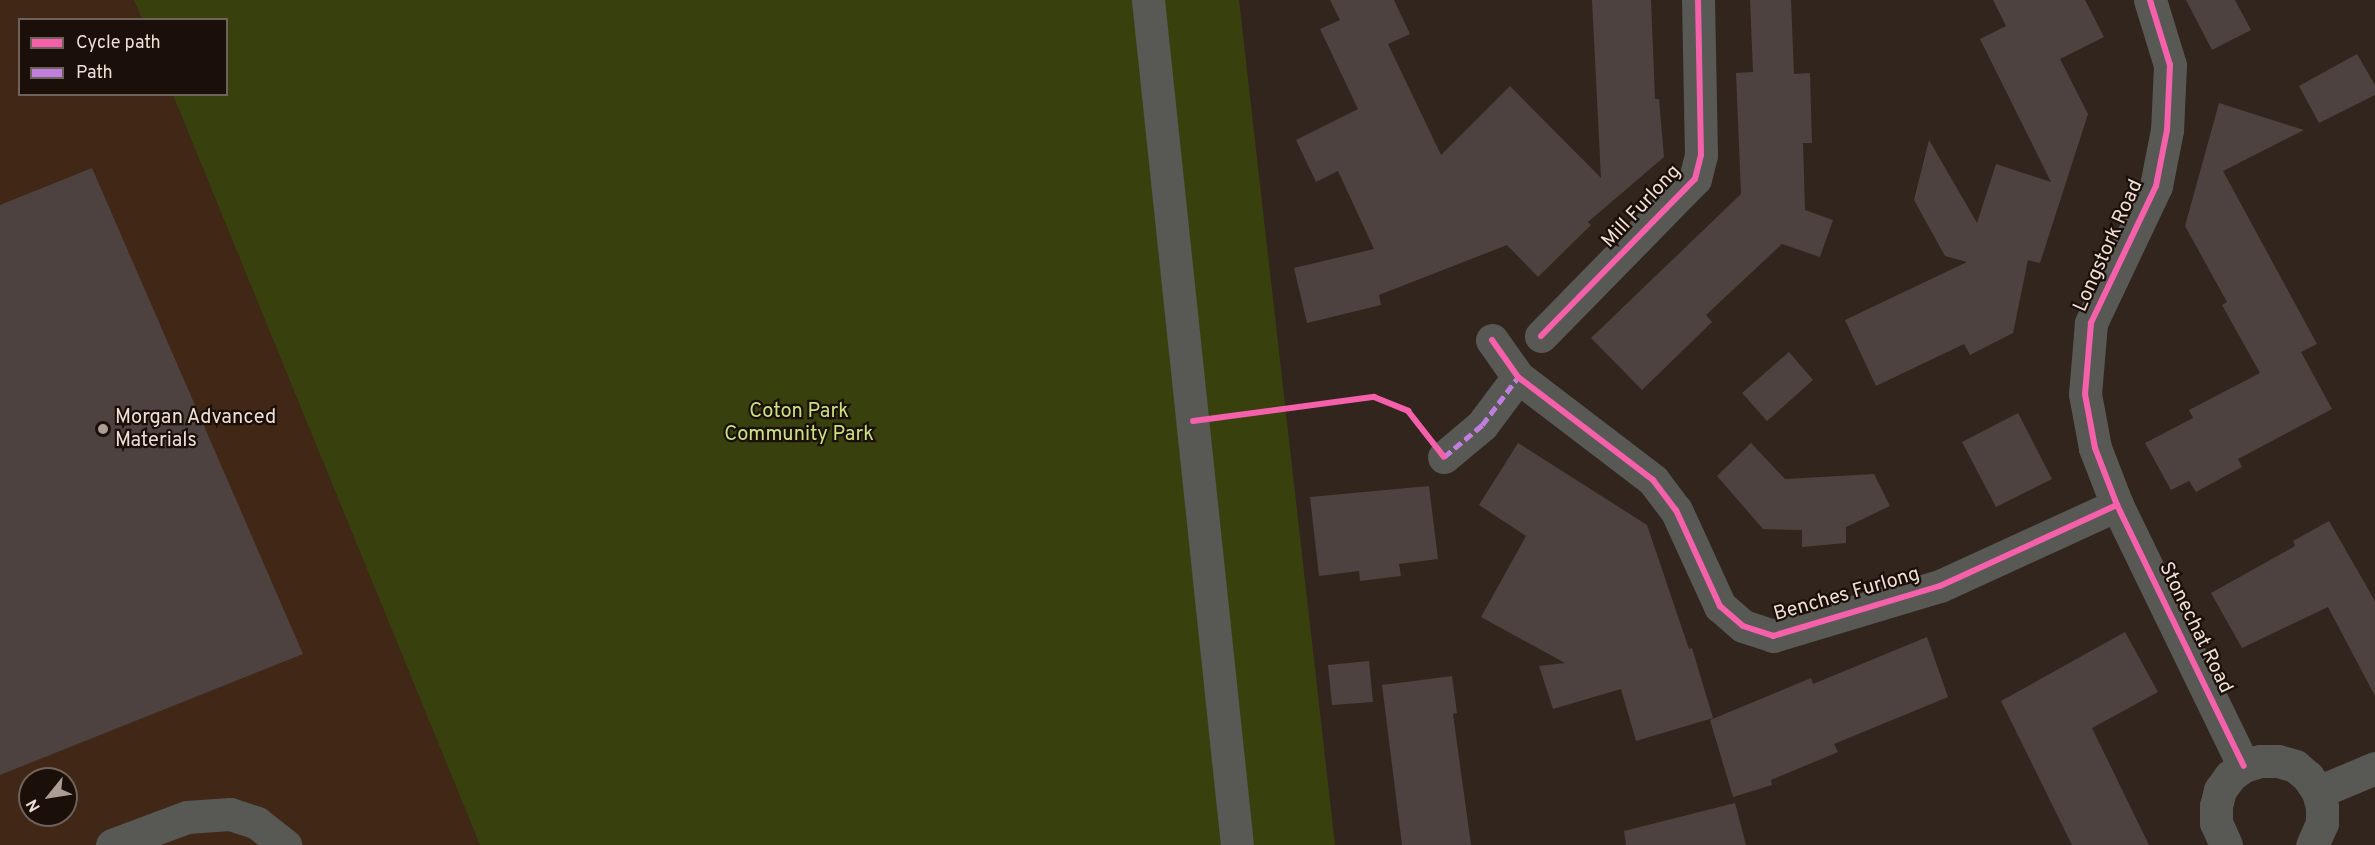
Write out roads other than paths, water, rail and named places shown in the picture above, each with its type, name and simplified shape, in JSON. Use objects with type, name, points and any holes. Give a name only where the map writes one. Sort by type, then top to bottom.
[{"type":"street","points":[[1148,0],[1237,845]]},
{"type":"street","name":"Mill Furlong","points":[[1541,336],[1695,179],[1701,154],[1698,0]]},
{"type":"street","name":"Longstork Road","points":[[2117,505],[2095,448],[2085,394],[2091,323],[2156,186],[2167,130],[2170,65],[2150,0]]},
{"type":"street","name":"Benches Furlong","points":[[1492,340],[1518,377],[1653,480],[1676,510],[1720,606],[1743,626],[1773,636],[1940,586],[2117,505]]},
{"type":"street","points":[[1444,457],[1482,425],[1518,377]]},
{"type":"street","name":"Stonechat Road","points":[[2117,505],[2244,766]]},
{"type":"street","points":[[2226,845],[2216,823],[2216,806],[2220,790],[2230,777],[2244,766],[2260,761],[2278,761],[2295,766],[2308,777],[2318,792],[2322,807],[2322,823],[2313,845]]},
{"type":"street","points":[[2318,792],[2375,768]]},
{"type":"street","points":[[112,845],[187,817],[230,814],[257,823],[285,845]]},
{"type":"place","name":"Morgan Advanced Materials","points":[[103,429]]},
{"type":"park label","name":"Coton Park Community Park","points":[[799,424]]}]
